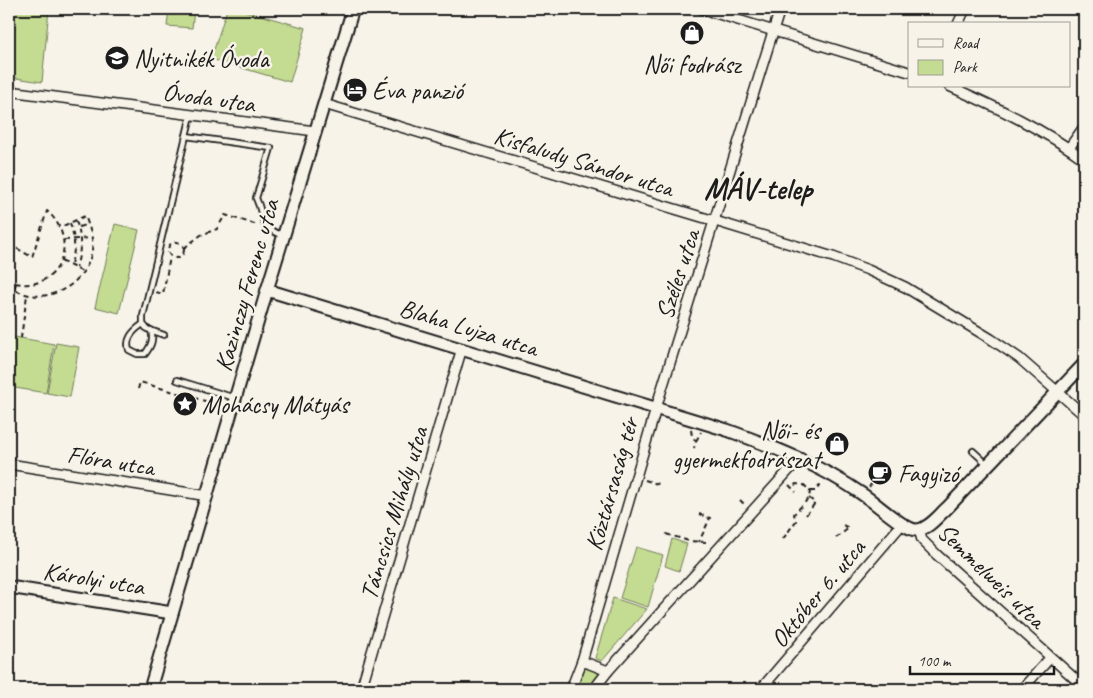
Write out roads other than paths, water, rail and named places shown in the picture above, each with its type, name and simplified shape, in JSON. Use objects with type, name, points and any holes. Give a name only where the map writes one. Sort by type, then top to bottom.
[{"type":"street","name":"Kazinczy Ferenc utca","points":[[150,689],[267,290],[353,9]]},
{"type":"street","points":[[702,9],[908,72]]},
{"type":"street","name":"Széles utca","points":[[657,408],[780,9]]},
{"type":"street","points":[[959,22],[965,9]]},
{"type":"street","points":[[954,88],[1003,111],[1069,148],[1084,159]]},
{"type":"street","name":"Óvoda utca","points":[[9,90],[315,131]]},
{"type":"street","name":"Kisfaludy Sándor utca","points":[[324,104],[833,257],[905,287],[991,338],[1019,358],[1084,415]]},
{"type":"street","points":[[1069,148],[1084,127]]},
{"type":"street","name":"Blaha Lujza utca","points":[[267,290],[657,408]]},
{"type":"street","name":"Táncsics Mihály utca","points":[[361,689],[462,348]]},
{"type":"street","points":[[902,524],[919,530],[935,519],[1084,364]]},
{"type":"street","name":"Köztársaság tér","points":[[571,689],[582,661],[657,408],[727,430],[800,458],[838,478],[902,524]]},
{"type":"street","points":[[594,689],[608,671],[800,458]]},
{"type":"street","name":"Flóra utca","points":[[9,464],[208,496]]},
{"type":"street","name":"Október 6. utca","points":[[762,689],[902,524]]},
{"type":"street","name":"Semmelweis utca","points":[[919,530],[922,540],[937,556],[1084,687]]},
{"type":"street","name":"Károlyi utca","points":[[9,588],[172,613]]},
{"type":"street","points":[[1022,689],[1050,658]]},
{"type":"street","points":[[582,661],[608,671]]},
{"type":"lane","points":[[151,330],[151,346],[145,354],[137,354],[129,350],[127,344],[131,334],[134,329],[143,324],[190,115]]},
{"type":"lane","points":[[186,136],[271,148],[256,198],[263,223],[269,230],[284,236]]},
{"type":"lane","points":[[143,324],[151,330],[164,335]]},
{"type":"lane","points":[[177,380],[236,398]]},
{"type":"lane","points":[[973,451],[988,465]]},
{"type":"place","name":"Női fodrász","points":[[692,33]]},
{"type":"place","name":"Nyitnikék Óvoda","points":[[117,58]]},
{"type":"place","name":"Éva panzió","points":[[355,90]]},
{"type":"place","name":"Mohácsy Mátyás","points":[[185,404]]},
{"type":"place","name":"Női- és gyermekfodrászat","points":[[837,444]]},
{"type":"place","name":"Fagyizó","points":[[880,473]]},
{"type":"district","name":"MÁV-telep","points":[[758,189]]}]
